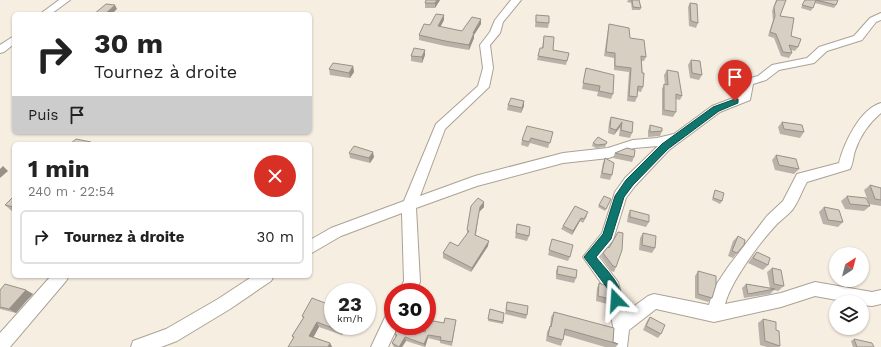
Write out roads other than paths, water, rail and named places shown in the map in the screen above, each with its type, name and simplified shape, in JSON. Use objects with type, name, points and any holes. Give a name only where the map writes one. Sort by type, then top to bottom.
[{"type":"street","points":[[48,12],[65,0]]},
{"type":"street","points":[[412,283],[409,206],[440,127],[483,87],[488,68],[485,45],[495,33],[498,22],[516,0]]},
{"type":"street","points":[[619,347],[621,326],[613,287],[590,257],[608,236],[620,196],[630,182],[665,147],[716,109],[746,97],[748,82],[762,78],[776,67],[810,61],[823,49],[858,38],[873,20],[881,16]]},
{"type":"street","points":[[0,50],[12,41]]},
{"type":"street","points":[[714,314],[720,293],[730,277],[754,242],[772,220],[788,205],[802,178],[814,173],[830,171],[845,166],[847,152],[856,133],[881,107]]},
{"type":"street","points":[[312,247],[336,232],[475,181],[564,158],[609,153],[633,144],[657,142],[680,136]]},
{"type":"street","points":[[0,346],[59,278]]},
{"type":"street","points":[[139,347],[171,335],[224,304],[263,278]]},
{"type":"street","points":[[621,326],[654,301],[714,314],[780,300],[815,289],[878,300]]},
{"type":"street","points":[[379,347],[385,335]]}]
